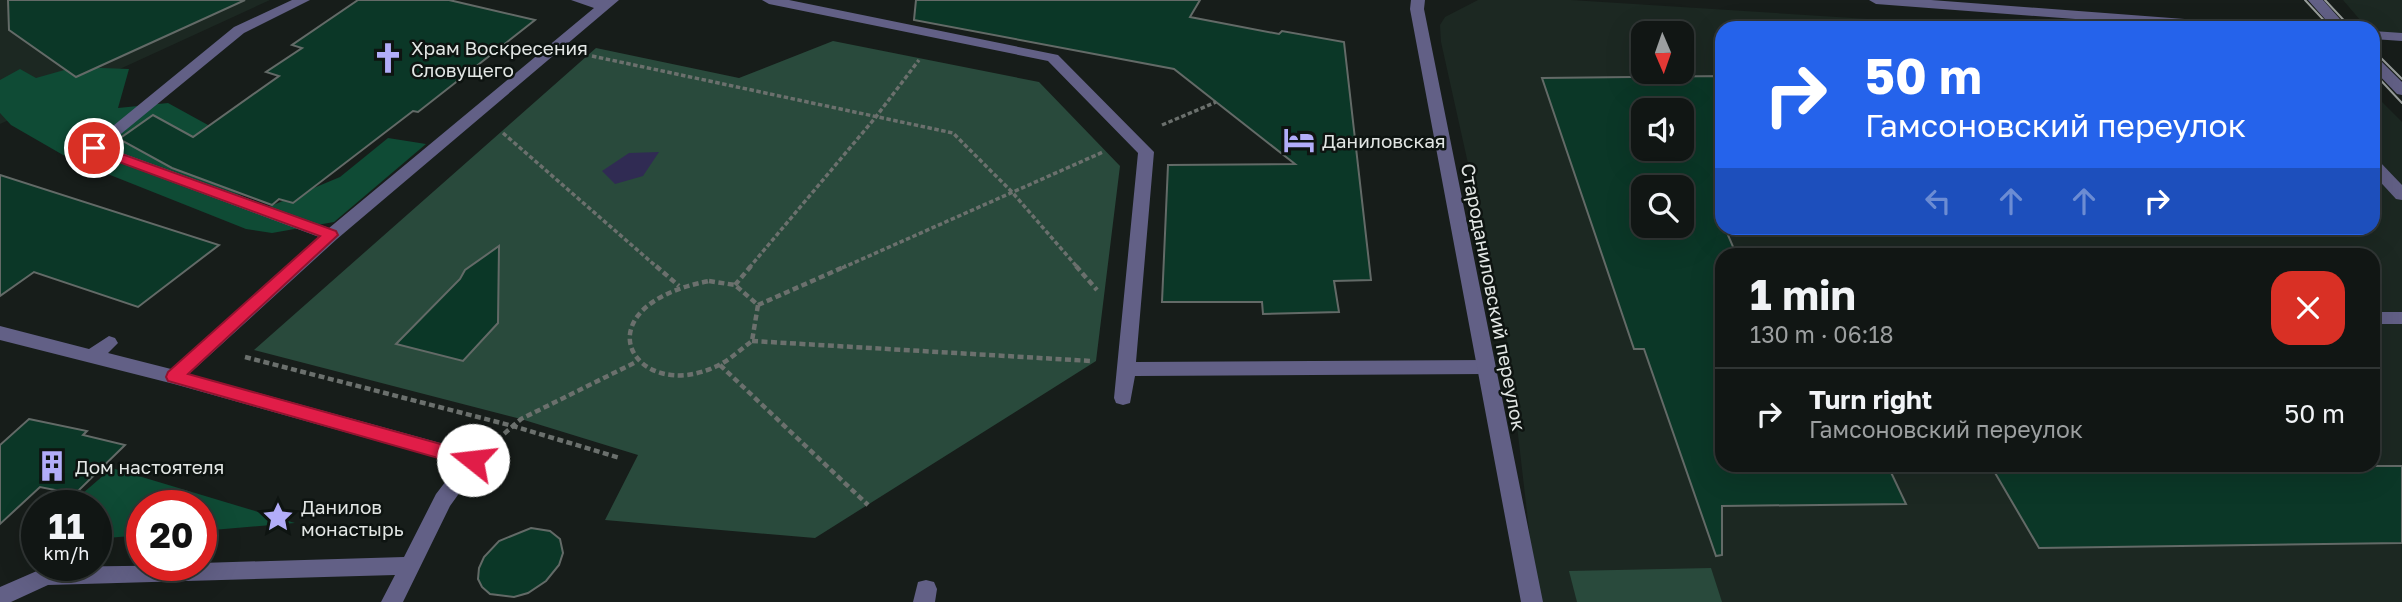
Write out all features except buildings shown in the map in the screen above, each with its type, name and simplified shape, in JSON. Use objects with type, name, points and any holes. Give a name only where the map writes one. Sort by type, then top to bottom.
[{"type":"street","points":[[303,0],[239,30],[94,148],[331,235]]},
{"type":"street","points":[[578,0],[608,3]]},
{"type":"street","points":[[769,0],[1053,58],[1146,152],[1123,398]]},
{"type":"street","name":"Староданиловский переулок","points":[[1418,0],[1417,9],[1532,602]]},
{"type":"street","points":[[1876,0],[2157,21]]},
{"type":"street","points":[[2315,0],[2334,21]]},
{"type":"street","points":[[174,377],[331,235],[608,3]]},
{"type":"street","points":[[2380,35],[2402,37]]},
{"type":"street","points":[[2380,68],[2402,91]]},
{"type":"street","points":[[2380,172],[2402,195]]},
{"type":"street","points":[[2380,318],[2402,318]]},
{"type":"street","points":[[0,333],[174,377],[473,460],[443,500],[392,602]]},
{"type":"street","points":[[90,357],[109,343]]},
{"type":"street","points":[[1126,369],[1486,367]]},
{"type":"street","points":[[0,597],[46,576],[409,566]]},
{"type":"path","points":[[588,55],[953,133],[1012,192],[1106,300],[1132,301]]},
{"type":"path","points":[[735,285],[875,118],[920,58]]},
{"type":"path","points":[[1132,139],[1216,102]]},
{"type":"path","points":[[496,127],[679,286]]},
{"type":"path","points":[[758,305],[1105,151]]},
{"type":"path","points":[[758,305],[735,285],[709,281],[679,286],[652,300],[633,321],[627,342],[636,362],[658,373],[688,374],[720,365],[752,341],[1096,361],[1126,369]]},
{"type":"path","points":[[752,341],[758,305]]},
{"type":"path","points":[[242,356],[513,426],[620,458]]},
{"type":"path","points":[[521,419],[636,362]]},
{"type":"path","points":[[720,365],[868,505]]},
{"type":"shaded area","points":[[0,0],[270,0],[0,124]]},
{"type":"shaded area","points":[[1478,0],[1571,0],[1900,21],[1715,21],[1715,235],[2380,235],[2380,100],[2402,122],[2402,602],[1541,602],[1534,573],[1507,339],[1441,42],[1440,25],[1445,17]]},
{"type":"shaded area","points":[[2343,0],[2402,0],[2402,35],[2380,33],[2380,21],[2361,21]]},
{"type":"shaded area","points":[[659,152],[643,176],[615,184],[602,171],[629,153]]},
{"type":"green space","points":[[833,41],[1039,82],[1120,166],[1096,361],[815,538],[605,520],[638,455],[521,419],[254,350],[596,48],[739,78]]},
{"type":"green space","points":[[75,67],[129,69],[118,108],[168,103],[208,125],[246,124],[222,165],[228,189],[266,208],[340,177],[388,138],[426,144],[334,222],[272,233],[246,229],[70,159],[11,125],[0,113],[0,80],[20,69],[36,78]]},
{"type":"green space","points":[[112,468],[185,490],[126,490],[126,536],[112,538],[112,490],[87,490]]},
{"type":"green space","points":[[217,500],[295,523],[217,530]]},
{"type":"green space","points":[[1711,568],[1722,602],[1577,602],[1569,571]]},
{"type":"tram line","points":[[2305,0],[2324,21]]},
{"type":"tram line","points":[[2325,0],[2344,21]]},
{"type":"tram line","points":[[2380,57],[2402,79]]},
{"type":"tram line","points":[[2380,79],[2402,103]]},
{"type":"place","name":"Храм Воскресения Словущего","points":[[388,58]]},
{"type":"place","name":"Даниловская","points":[[1299,140]]},
{"type":"place","name":"Дом настоятеля","points":[[52,466]]},
{"type":"place","name":"Данилов монастырь","points":[[278,517]]},
{"type":"route","points":[[94,148],[331,235],[174,377],[473,460]]}]
